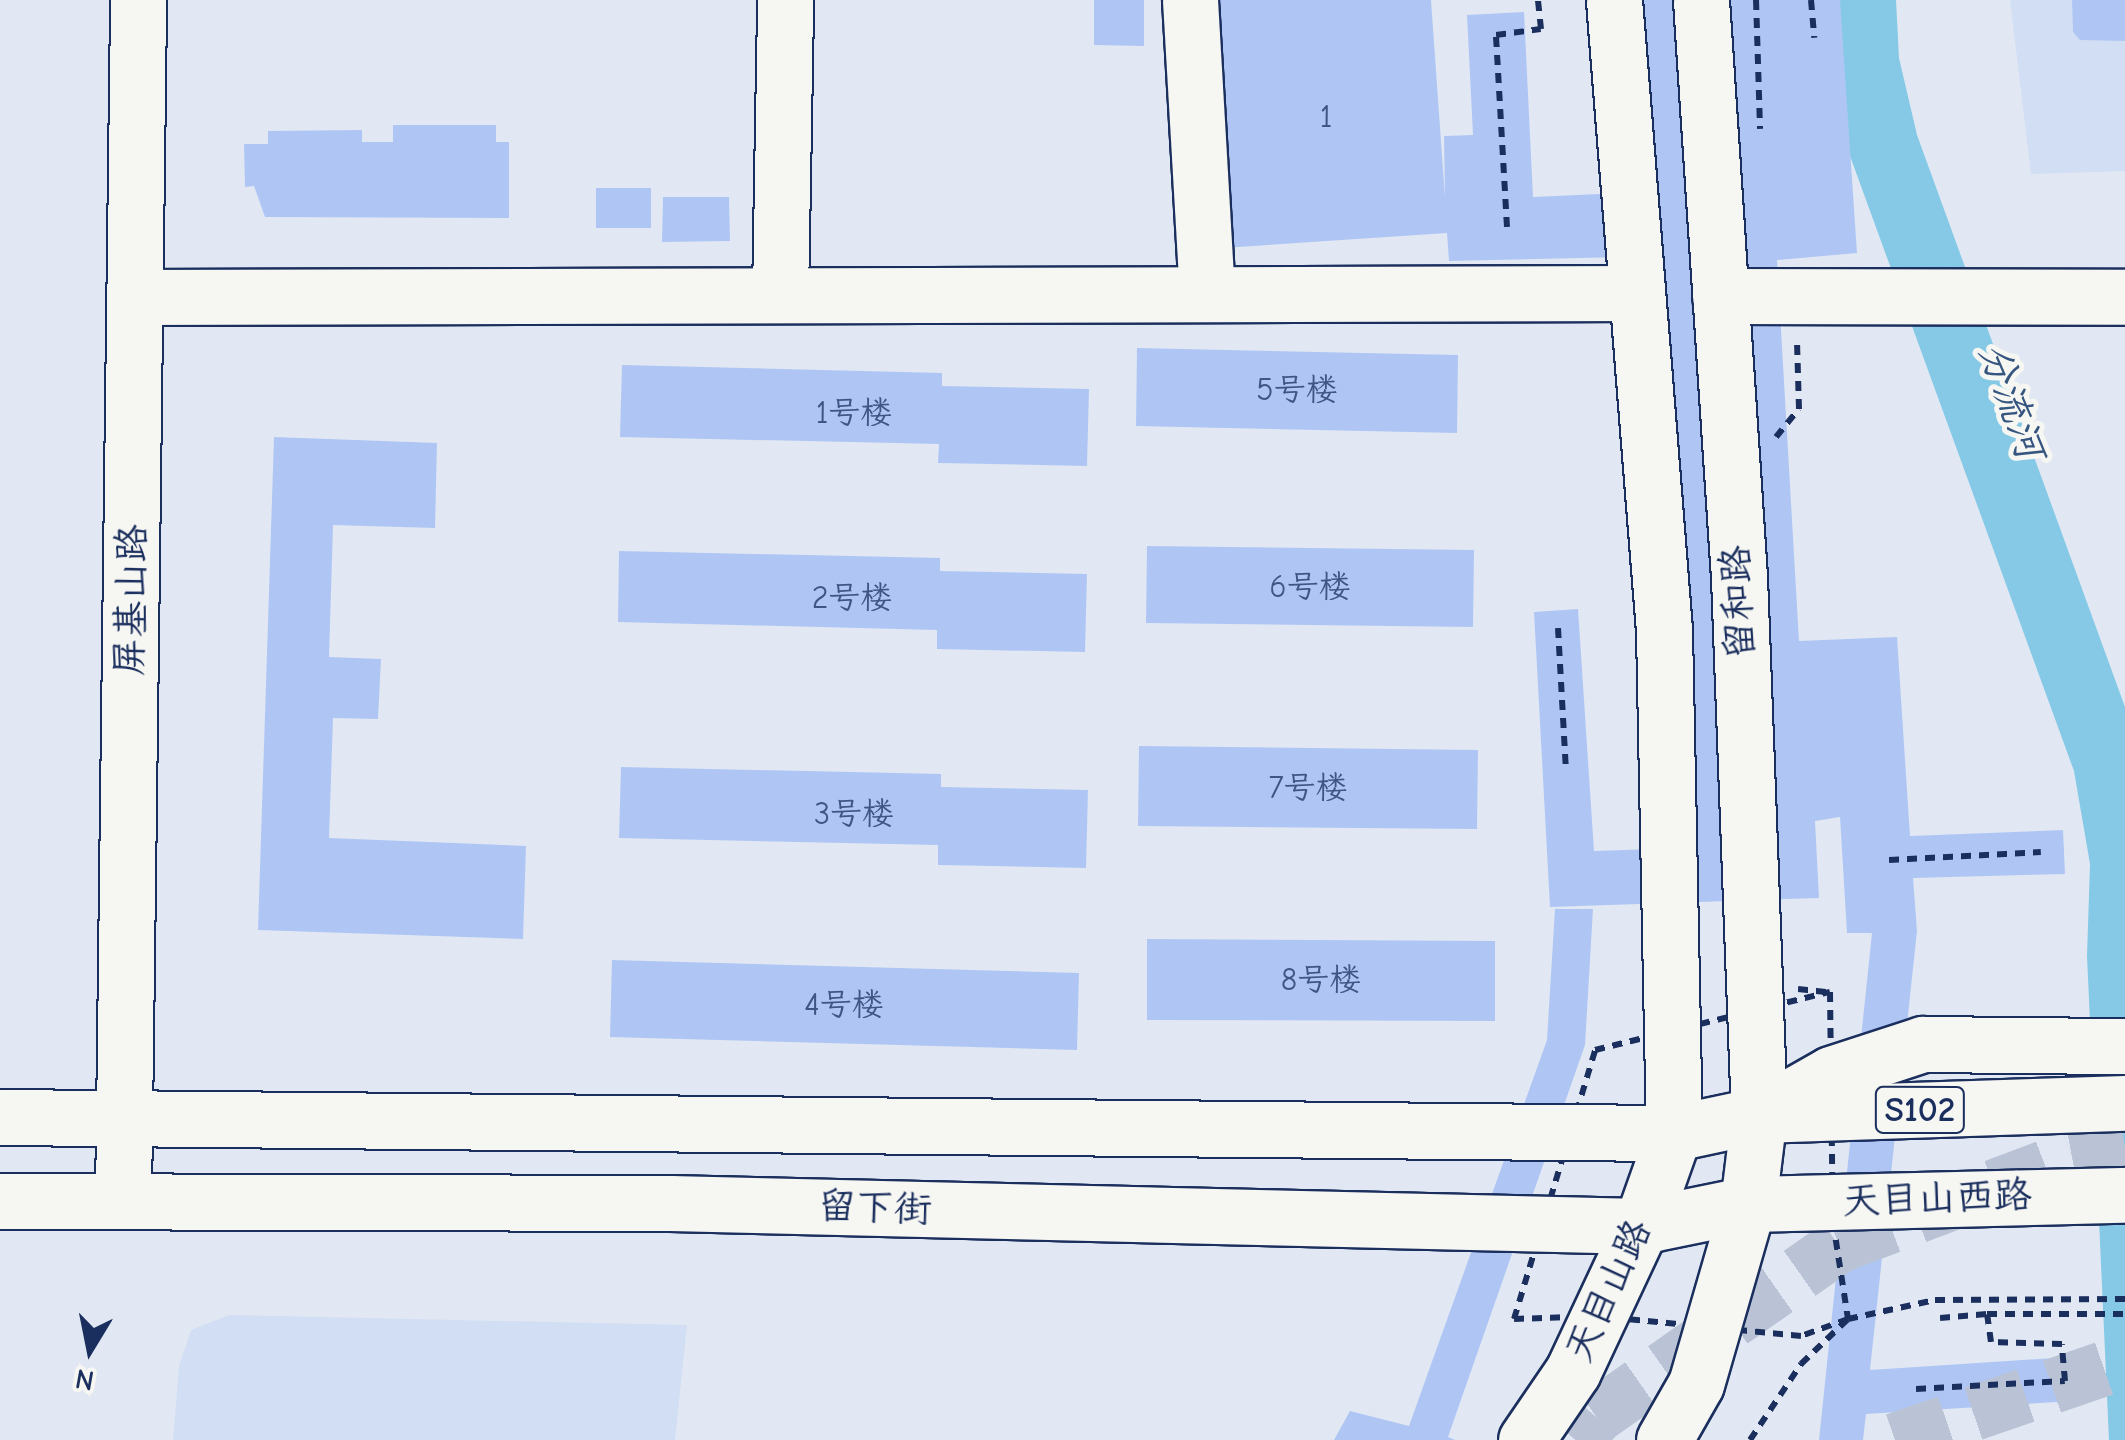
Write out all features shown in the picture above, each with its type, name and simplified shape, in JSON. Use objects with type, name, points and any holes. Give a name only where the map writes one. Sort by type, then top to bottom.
[{"type":"main road","name":"屏基山路","points":[[122,1200],[138,0]]},
{"type":"main road","points":[[780,295],[785,0]]},
{"type":"main road","points":[[1190,0],[1207,293]]},
{"type":"main road","name":"留和路","points":[[1614,0],[1664,630],[1674,1132]]},
{"type":"main road","name":"留和路","points":[[1701,0],[1740,577],[1759,1114],[1748,1204]]},
{"type":"main road","points":[[136,298],[1637,293]]},
{"type":"main road","points":[[1720,296],[2101,296]]},
{"type":"main road","points":[[1759,1114],[1832,1074],[1922,1044],[2125,1046]]},
{"type":"main road","name":"S102","points":[[1674,1132],[1759,1114],[2103,1104]]},
{"type":"main road","points":[[0,1117],[1674,1132]]},
{"type":"main road","name":"天目山路","points":[[1526,1440],[1573,1371],[1640,1226],[1674,1132]]},
{"type":"main road","name":"天目山西路","points":[[1748,1204],[2107,1195]]},
{"type":"main road","name":"留下街","points":[[0,1201],[670,1204],[1640,1226],[1748,1204]]},
{"type":"main road","points":[[1664,1440],[1696,1384],[1748,1204]]},
{"type":"path","points":[[1507,226],[1496,35],[1541,29],[1538,0]]},
{"type":"path","points":[[1756,0],[1758,147]]},
{"type":"path","points":[[1810,0],[1814,38]]},
{"type":"path","points":[[1558,628],[1566,769]]},
{"type":"path","points":[[1889,860],[2041,852]]},
{"type":"path","points":[[1750,1440],[1801,1364],[1848,1319],[1935,1300],[2125,1299]]},
{"type":"path","points":[[1940,1318],[2021,1313],[2125,1314]]},
{"type":"path","points":[[1916,1390],[2065,1381],[2062,1344],[1990,1342],[1987,1314]]},
{"type":"shaded area","points":[[2010,0],[2125,0],[2125,171],[2031,174]]},
{"type":"shaded area","points":[[229,1315],[687,1325],[675,1440],[173,1440],[179,1366],[191,1330]]},
{"type":"water","name":"分流河","points":[[1820,0],[1896,0],[1899,58],[1917,135],[2125,707],[2125,1440],[2109,1440],[2087,956],[2090,864],[2074,771],[1834,112]]},
{"type":"building","points":[[1094,0],[1144,0],[1144,46],[1094,45]]},
{"type":"building","points":[[1206,0],[1431,0],[1445,198],[1444,136],[1473,135],[1467,15],[1524,12],[1533,197],[1622,193],[1611,0],[1840,0],[1857,253],[1777,260],[1799,641],[1897,637],[1910,836],[2063,830],[2065,874],[1913,878],[1917,931],[1870,1370],[2086,1356],[2089,1400],[1866,1414],[1863,1440],[1819,1440],[1872,933],[1847,933],[1840,817],[1815,821],[1819,898],[1550,907],[1534,612],[1578,609],[1594,851],[1655,849],[1625,257],[1449,261],[1447,233],[1223,248]]},
{"type":"building","points":[[2072,0],[2125,0],[2125,41],[2080,40],[2073,32]]},
{"type":"building","points":[[393,125],[496,125],[496,142],[509,142],[509,218],[265,217],[254,186],[245,187],[244,144],[268,144],[268,131],[362,130],[362,142],[393,142]]},
{"type":"building","points":[[596,188],[651,188],[651,228],[596,228]]},
{"type":"building","points":[[663,197],[729,197],[730,241],[662,242]]},
{"type":"building","points":[[1137,348],[1458,355],[1457,433],[1136,426]]},
{"type":"building","points":[[622,365],[942,373],[942,386],[1089,389],[1087,466],[938,463],[939,444],[620,437]]},
{"type":"building","points":[[274,437],[437,443],[435,528],[333,525],[329,657],[381,659],[378,719],[333,718],[329,838],[526,846],[523,939],[258,930]]},
{"type":"building","points":[[1147,546],[1474,550],[1473,627],[1146,623]]},
{"type":"building","points":[[619,551],[940,558],[940,571],[1087,574],[1085,652],[937,649],[937,630],[618,622]]},
{"type":"building","points":[[1139,746],[1478,750],[1477,829],[1138,826]]},
{"type":"building","points":[[621,767],[941,774],[941,787],[1088,790],[1086,868],[938,865],[938,845],[619,838]]},
{"type":"building","points":[[1555,909],[1593,909],[1585,1045],[1448,1437],[1455,1440],[1334,1440],[1350,1411],[1409,1426],[1547,1040]]},
{"type":"building","points":[[1147,939],[1495,941],[1495,1021],[1147,1020]]},
{"type":"building","points":[[612,960],[1079,973],[1077,1050],[610,1037]]},
{"type":"tunnel","points":[[1576,1440],[1596,1416],[1839,1245],[2072,1157],[2125,1147]]},
{"type":"tunnel","points":[[1895,1440],[2125,1361]]}]
